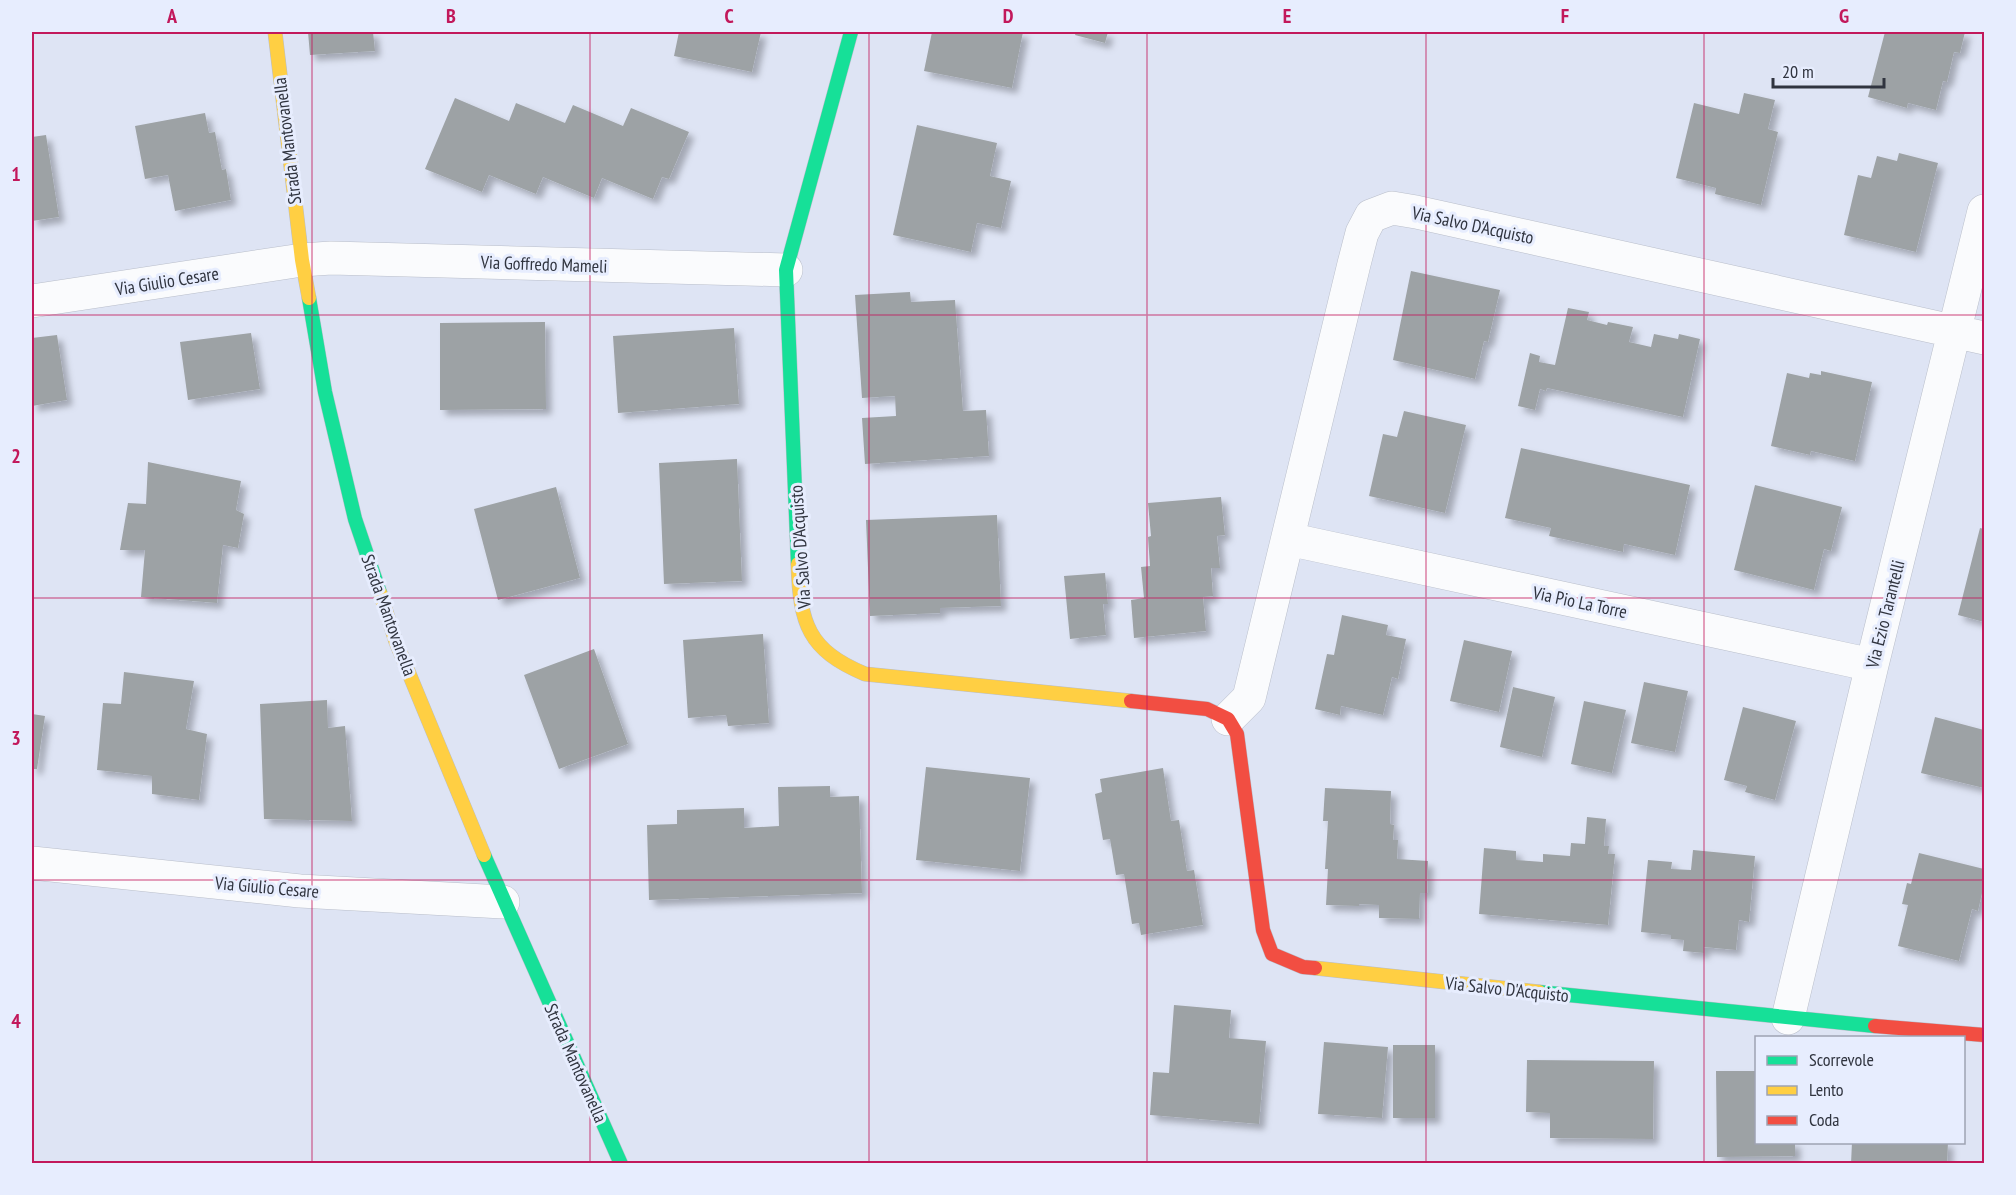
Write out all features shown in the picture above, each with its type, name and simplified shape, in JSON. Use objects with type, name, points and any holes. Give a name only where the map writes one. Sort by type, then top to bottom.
[{"type":"street","name":"Strada Mantovanella","points":[[275,32],[302,260],[325,392],[355,519],[396,642],[503,902],[621,1164]]},
{"type":"street","name":"Via Salvo D'Acquisto","points":[[851,32],[786,270],[799,588],[805,621],[818,646],[841,665],[865,674],[1207,709],[1228,719],[1237,734],[1263,930],[1272,954],[1303,968],[1788,1018],[1984,1035]]},
{"type":"street","name":"Via Salvo D'Acquisto","points":[[1228,719],[1249,698],[1362,233],[1371,216],[1392,208],[1416,212],[1970,335]]},
{"type":"street","name":"Via Ezio Tarantelli","points":[[1788,1018],[1872,665],[1970,335],[1984,211]]},
{"type":"street","name":"Via Goffredo Mameli","points":[[302,260],[331,258],[786,270]]},
{"type":"street","name":"Via Giulio Cesare","points":[[32,301],[302,260]]},
{"type":"street","name":"Via Pio La Torre","points":[[1288,539],[1872,665]]},
{"type":"street","name":"Via Giulio Cesare","points":[[32,862],[300,891],[503,902]]},
{"type":"building","points":[[308,32],[373,32],[375,51],[310,55]]},
{"type":"building","points":[[679,32],[761,32],[752,72],[674,56]]},
{"type":"building","points":[[932,32],[1023,32],[1012,88],[924,71]]},
{"type":"building","points":[[1076,32],[1108,32],[1105,43],[1075,35]]},
{"type":"building","points":[[1885,32],[1965,32],[1960,53],[1954,52],[1947,82],[1943,81],[1936,110],[1908,103],[1907,108],[1868,97]]},
{"type":"building","points":[[1744,93],[1775,100],[1768,129],[1778,132],[1761,205],[1715,194],[1716,188],[1676,178],[1694,103],[1739,114]]},
{"type":"building","points":[[455,98],[509,121],[516,103],[565,123],[573,105],[623,126],[631,108],[689,132],[669,179],[662,177],[653,199],[602,178],[594,198],[543,177],[536,194],[489,175],[482,192],[425,169]]},
{"type":"building","points":[[205,113],[209,133],[215,132],[222,170],[226,169],[231,200],[175,211],[168,175],[145,179],[135,126]]},
{"type":"building","points":[[917,125],[997,143],[990,176],[1011,181],[1001,228],[977,223],[971,252],[893,235]]},
{"type":"building","points":[[46,135],[59,217],[32,221],[32,137]]},
{"type":"building","points":[[1899,153],[1938,163],[1916,252],[1844,235],[1858,175],[1871,178],[1877,156],[1897,161]]},
{"type":"building","points":[[1411,271],[1500,290],[1488,342],[1484,341],[1475,379],[1393,360]]},
{"type":"building","points":[[910,292],[911,302],[955,300],[963,411],[986,410],[989,456],[865,464],[862,418],[896,416],[895,396],[862,398],[855,295]]},
{"type":"building","points":[[1568,308],[1589,312],[1587,320],[1607,325],[1608,322],[1633,327],[1629,342],[1651,347],[1654,334],[1678,339],[1679,334],[1700,339],[1683,417],[1547,388],[1546,391],[1540,389],[1535,410],[1518,406],[1530,353],[1540,356],[1539,362],[1555,365]]},
{"type":"building","points":[[545,322],[546,409],[440,410],[440,323]]},
{"type":"building","points":[[734,328],[739,404],[618,413],[613,336]]},
{"type":"building","points":[[251,333],[260,389],[188,400],[180,342]]},
{"type":"building","points":[[57,335],[67,400],[32,406],[32,338]]},
{"type":"building","points":[[1821,371],[1872,382],[1855,461],[1811,451],[1810,455],[1771,446],[1787,373],[1809,378],[1810,373],[1821,375]]},
{"type":"building","points":[[1404,411],[1466,425],[1445,513],[1369,496],[1383,434],[1397,437]]},
{"type":"building","points":[[1521,448],[1690,485],[1675,555],[1624,544],[1623,552],[1549,536],[1551,528],[1505,518]]},
{"type":"building","points":[[737,459],[742,581],[664,584],[659,463]]},
{"type":"building","points":[[148,462],[241,481],[236,510],[244,514],[238,548],[223,545],[217,603],[141,597],[145,550],[120,550],[128,503],[146,504]]},
{"type":"building","points":[[1755,485],[1842,507],[1831,551],[1824,549],[1814,590],[1734,570]]},
{"type":"building","points":[[556,487],[580,578],[498,600],[474,509]]},
{"type":"building","points":[[1221,497],[1225,535],[1217,536],[1220,568],[1211,568],[1213,596],[1203,597],[1206,631],[1134,638],[1131,600],[1144,598],[1141,567],[1150,566],[1148,537],[1151,536],[1148,503]]},
{"type":"building","points":[[997,515],[1001,606],[940,608],[940,613],[870,616],[866,520]]},
{"type":"building","points":[[1980,528],[1984,529],[1984,622],[1958,615]]},
{"type":"building","points":[[1105,573],[1108,604],[1103,604],[1106,635],[1070,639],[1064,576]]},
{"type":"building","points":[[1342,615],[1388,625],[1386,635],[1406,639],[1398,679],[1392,677],[1383,715],[1341,706],[1340,715],[1315,709],[1327,654],[1334,655]]},
{"type":"building","points":[[763,634],[769,723],[728,726],[726,715],[688,718],[683,640]]},
{"type":"building","points":[[1464,640],[1512,651],[1499,712],[1450,701]]},
{"type":"building","points":[[594,649],[628,744],[559,769],[524,675]]},
{"type":"building","points":[[124,672],[194,681],[186,729],[207,734],[199,800],[152,794],[152,776],[97,770],[103,703],[121,704]]},
{"type":"building","points":[[1644,682],[1688,691],[1675,752],[1631,743]]},
{"type":"building","points":[[1513,687],[1555,697],[1542,757],[1500,747]]},
{"type":"building","points":[[327,700],[328,728],[345,726],[352,821],[264,819],[260,704]]},
{"type":"building","points":[[1584,701],[1626,710],[1612,773],[1571,764]]},
{"type":"building","points":[[1743,707],[1796,721],[1775,800],[1745,792],[1747,786],[1724,780]]},
{"type":"building","points":[[32,714],[45,716],[37,769],[32,769]]},
{"type":"building","points":[[1935,717],[1984,730],[1984,788],[1921,773]]},
{"type":"building","points":[[926,767],[1030,778],[1020,871],[916,860]]},
{"type":"building","points":[[1163,768],[1171,821],[1179,820],[1187,871],[1194,870],[1203,925],[1141,935],[1139,923],[1132,924],[1124,874],[1116,875],[1110,839],[1103,840],[1095,794],[1102,792],[1100,779]]},
{"type":"building","points":[[830,786],[830,797],[859,796],[862,893],[649,900],[647,825],[677,824],[677,810],[744,808],[744,828],[779,826],[778,787]]},
{"type":"building","points":[[1325,788],[1391,791],[1390,824],[1394,825],[1393,840],[1398,840],[1397,859],[1428,861],[1427,893],[1420,893],[1419,919],[1379,918],[1379,905],[1326,905],[1328,869],[1325,869],[1328,821],[1323,821]]},
{"type":"building","points":[[1587,817],[1606,819],[1604,846],[1609,846],[1608,854],[1615,854],[1608,925],[1479,914],[1484,848],[1516,851],[1516,860],[1543,862],[1543,854],[1570,856],[1571,843],[1585,844]]},
{"type":"building","points":[[1693,850],[1755,856],[1749,922],[1739,920],[1736,950],[1704,947],[1704,953],[1683,951],[1684,940],[1671,939],[1671,935],[1641,932],[1648,860],[1672,862],[1671,869],[1691,870]]},
{"type":"building","points":[[1919,853],[1984,869],[1984,884],[1978,911],[1972,909],[1959,961],[1898,946],[1908,905],[1902,904],[1907,883],[1911,884]]},
{"type":"building","points":[[1174,1005],[1231,1010],[1229,1038],[1266,1041],[1259,1124],[1150,1115],[1153,1072],[1169,1073]]},
{"type":"building","points":[[1324,1042],[1388,1047],[1382,1118],[1318,1114]]},
{"type":"building","points":[[1393,1045],[1435,1045],[1435,1118],[1393,1118]]},
{"type":"building","points":[[1527,1060],[1654,1061],[1653,1139],[1550,1138],[1550,1113],[1526,1112]]},
{"type":"building","points":[[1716,1071],[1755,1071],[1755,1144],[1795,1144],[1795,1156],[1717,1157]]},
{"type":"building","points":[[1852,1144],[1948,1144],[1947,1164],[1851,1164]]},
{"type":"traffic: fast","points":[[798,564],[786,270],[851,32]]},
{"type":"traffic: fast","points":[[309,298],[325,392],[355,519],[380,593]]},
{"type":"traffic: fast","points":[[484,855],[621,1164]]},
{"type":"traffic: fast","points":[[1539,992],[1875,1026]]},
{"type":"traffic: slow","points":[[275,32],[302,260],[309,298]]},
{"type":"traffic: slow","points":[[798,564],[801,603],[811,632],[819,644],[831,655],[865,674],[1131,701]]},
{"type":"traffic: slow","points":[[380,593],[396,642],[484,855]]},
{"type":"traffic: slow","points":[[1315,968],[1539,992]]},
{"type":"traffic: jam","points":[[1131,701],[1207,709],[1228,719],[1237,734],[1263,930],[1272,954],[1303,967],[1315,968]]},
{"type":"traffic: jam","points":[[1875,1026],[1984,1035]]}]
